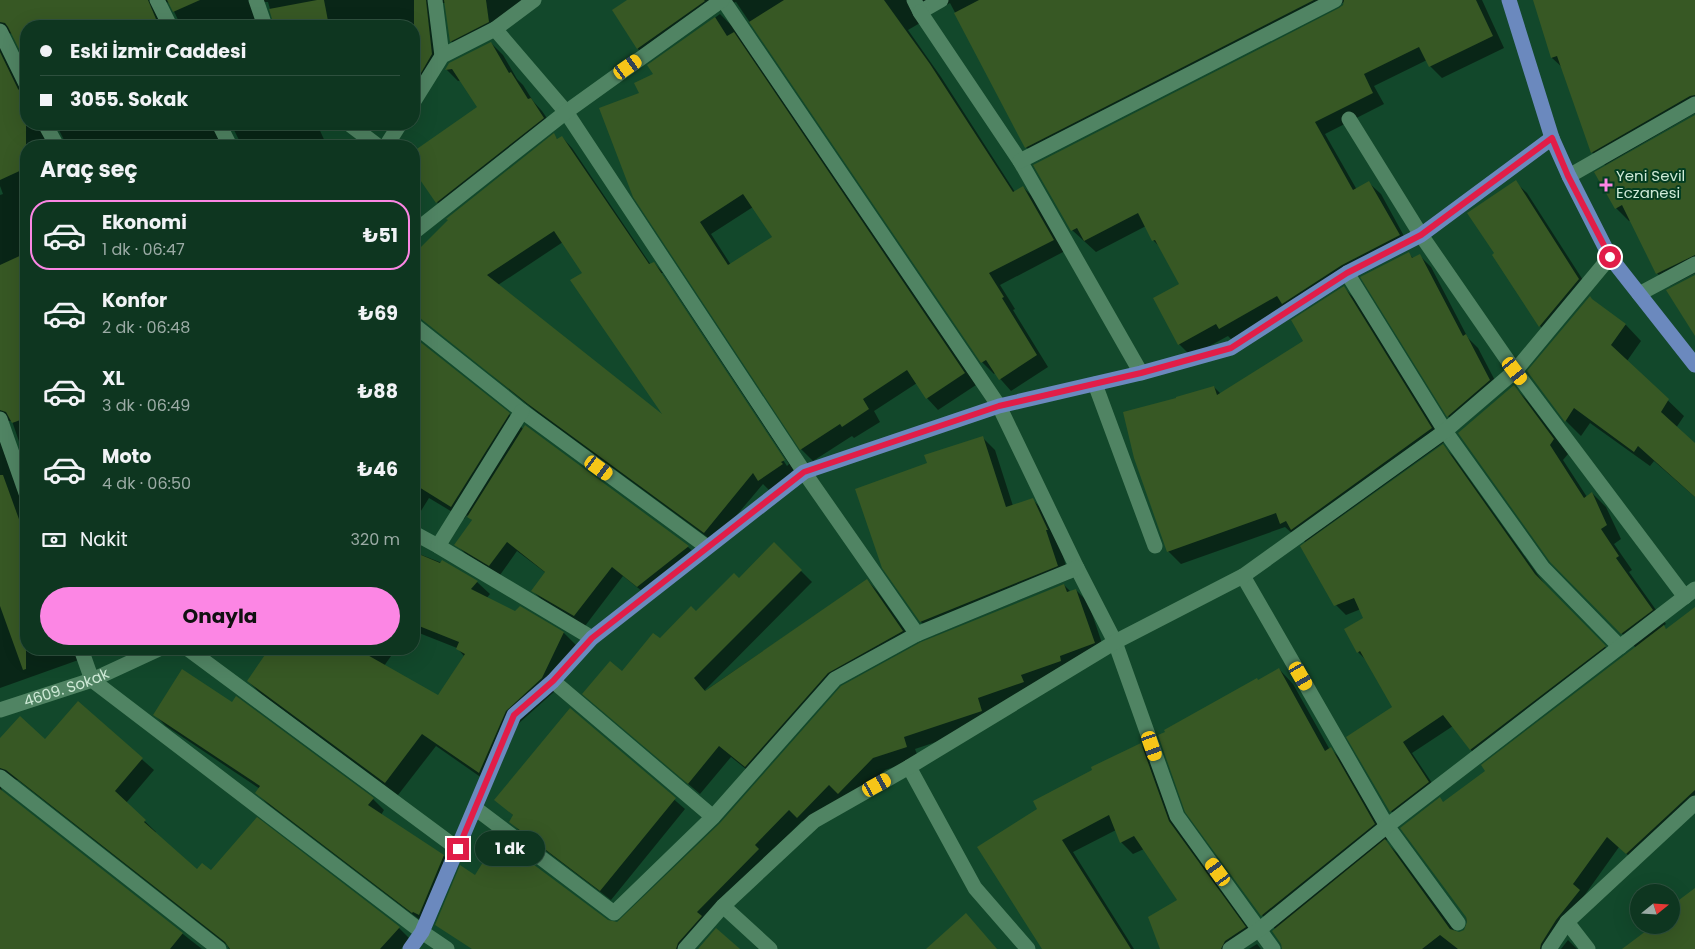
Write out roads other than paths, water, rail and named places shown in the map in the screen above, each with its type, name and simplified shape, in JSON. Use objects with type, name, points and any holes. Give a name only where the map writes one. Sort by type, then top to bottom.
[{"type":"main road","points":[[1510,0],[1552,138],[1568,176],[1610,257],[1695,365]]},
{"type":"main road","points":[[410,949],[422,932],[514,715],[553,681],[592,638],[804,472],[999,406],[1141,373],[1231,348],[1347,273],[1421,235],[1552,138]]},
{"type":"street","points":[[157,0],[167,20]]},
{"type":"street","points":[[256,0],[263,20]]},
{"type":"street","points":[[435,0],[442,56]]},
{"type":"street","points":[[420,92],[442,56],[494,29],[534,0]]},
{"type":"street","points":[[420,227],[566,112],[723,0],[999,406],[1077,568],[1116,642],[1177,816],[1273,949]]},
{"type":"street","points":[[941,0],[917,6],[1020,161],[1141,373]]},
{"type":"street","points":[[1020,161],[1335,0]]},
{"type":"street","points":[[494,29],[566,112],[804,472],[917,634]]},
{"type":"street","points":[[0,31],[20,72]]},
{"type":"street","points":[[1568,176],[1695,104]]},
{"type":"street","points":[[1230,949],[1260,929],[1388,826],[1690,593],[1515,371],[1421,235],[1349,119]]},
{"type":"street","points":[[357,130],[370,140]]},
{"type":"street","points":[[684,949],[722,906],[814,821],[909,767],[1116,642],[1243,576],[1445,431],[1515,371],[1610,257]]},
{"type":"street","points":[[1639,294],[1695,264]]},
{"type":"street","points":[[1347,273],[1445,431],[1543,568],[1620,647]]},
{"type":"street","points":[[420,330],[522,411],[707,547]]},
{"type":"street","points":[[1095,384],[1155,546]]},
{"type":"street","points":[[438,546],[522,411]]},
{"type":"street","points":[[0,421],[20,476]]},
{"type":"street","points":[[420,536],[592,638]]},
{"type":"street","points":[[475,808],[614,913],[713,817],[835,679],[917,634],[1077,568]]},
{"type":"street","points":[[1243,576],[1388,826],[1458,923]]},
{"type":"street","points":[[83,655],[92,680],[422,932],[447,949]]},
{"type":"street","name":"4609. Sokak","points":[[0,710],[92,680],[146,655]]},
{"type":"street","points":[[196,655],[458,849]]},
{"type":"street","points":[[553,681],[713,817]]},
{"type":"street","points":[[909,767],[975,888],[1028,949]]},
{"type":"street","points":[[0,777],[219,949]]},
{"type":"street","points":[[1549,949],[1567,922],[1694,805]]},
{"type":"street","points":[[722,906],[770,949]]},
{"type":"street","points":[[1567,922],[1588,949]]},
{"type":"place","name":"Yeni Sevil Eczanesi","points":[[1606,185]]}]
